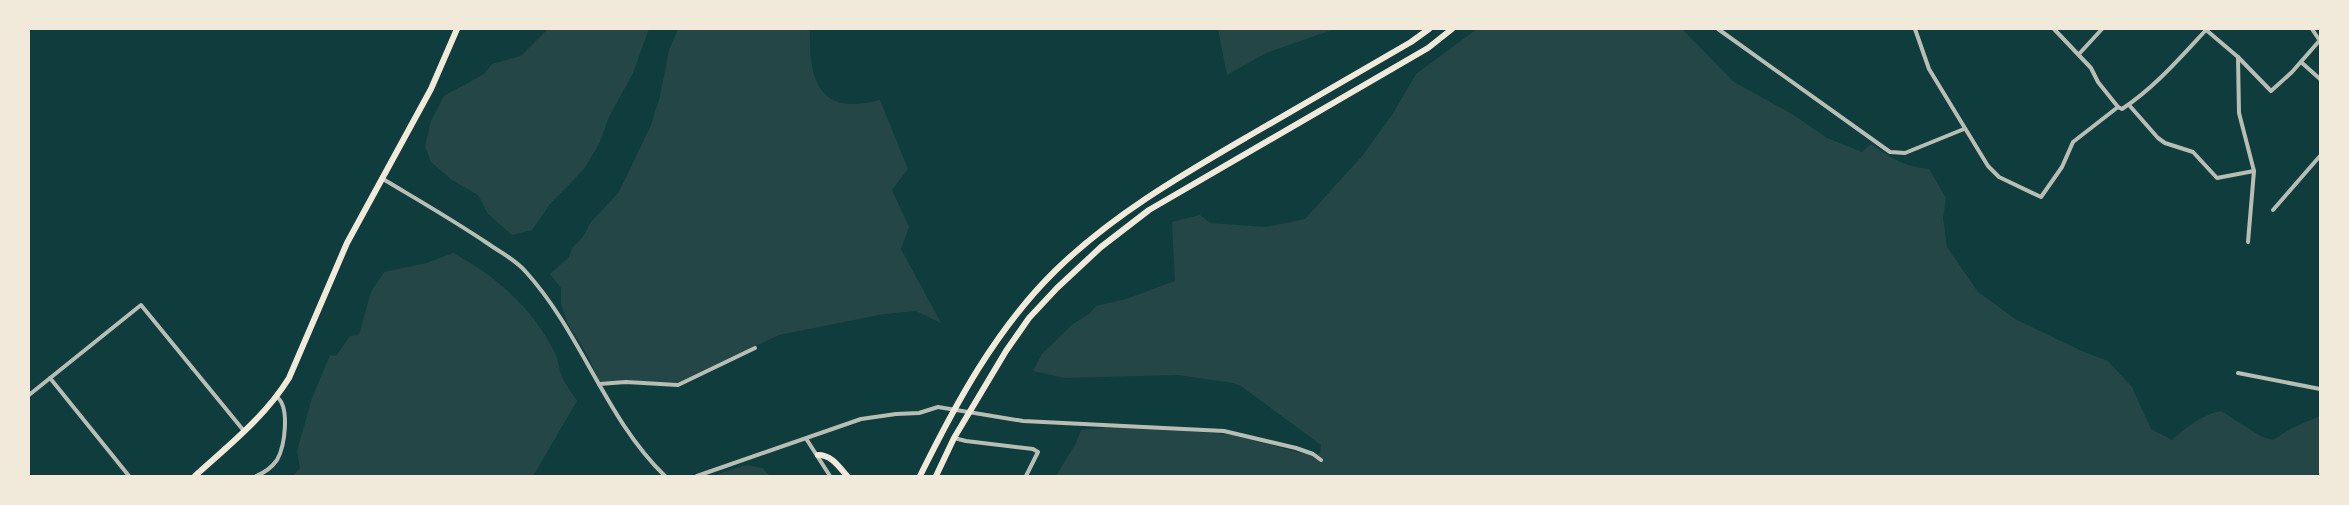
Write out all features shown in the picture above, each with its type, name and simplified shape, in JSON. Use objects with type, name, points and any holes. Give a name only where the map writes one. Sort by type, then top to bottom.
[{"type":"highway","points":[[195,476],[244,431],[277,397],[299,357],[347,243],[431,89],[458,29]]},
{"type":"highway","points":[[920,476],[943,430],[1002,333],[1054,272],[1109,225],[1194,168],[1411,42],[1429,29]]},
{"type":"highway","points":[[936,476],[954,438],[979,394],[1029,318],[1057,288],[1101,247],[1149,210],[1428,48],[1452,29]]},
{"type":"highway","points":[[818,455],[825,455],[831,459],[846,476]]},
{"type":"street","points":[[1718,29],[1890,152],[1905,153],[1964,129]]},
{"type":"street","points":[[1915,29],[1929,69],[1992,172],[2041,197],[2062,167],[2073,142],[2118,107]]},
{"type":"street","points":[[2054,29],[2080,54],[2118,107],[2122,109],[2166,74],[2206,29],[2238,57],[2271,91],[2320,41],[2312,29]]},
{"type":"street","points":[[2080,54],[2102,29]]},
{"type":"street","points":[[2238,57],[2239,113],[2254,171],[2248,242]]},
{"type":"street","points":[[2301,62],[2320,79]]},
{"type":"street","points":[[2129,105],[2158,138],[2193,152],[2217,178],[2254,171]]},
{"type":"street","points":[[2273,210],[2320,156]]},
{"type":"street","points":[[383,179],[454,222],[514,261],[526,271],[554,308],[629,435],[646,458],[664,476]]},
{"type":"street","points":[[29,395],[141,305],[244,431]]},
{"type":"street","points":[[599,384],[626,382],[678,385],[755,348]]},
{"type":"street","points":[[2238,373],[2320,389]]},
{"type":"street","points":[[50,378],[129,476]]},
{"type":"street","points":[[256,476],[265,472],[277,459],[279,453],[286,418],[282,401],[277,397]]},
{"type":"street","points":[[697,476],[861,420],[896,414],[919,413],[938,407],[1023,420],[1224,431],[1313,454],[1321,460]]},
{"type":"street","points":[[954,438],[1033,449],[1038,452],[1026,476]]},
{"type":"street","points":[[807,440],[830,476]]},
{"type":"shaded area","points":[[548,29],[649,29],[633,73],[609,117],[600,142],[584,169],[550,204],[532,230],[512,235],[488,214],[478,195],[452,180],[431,162],[425,146],[431,121],[444,96],[484,74],[492,64],[521,56]]},
{"type":"shaded area","points":[[678,29],[810,29],[812,67],[821,89],[829,97],[840,103],[854,104],[880,100],[908,169],[892,190],[909,227],[901,249],[941,323],[916,311],[884,314],[779,335],[679,382],[599,381],[588,356],[567,322],[561,304],[561,288],[550,274],[569,257],[572,248],[583,237],[591,222],[619,192],[651,125],[660,96],[669,50]]},
{"type":"shaded area","points":[[1218,29],[1335,29],[1266,53],[1227,75]]},
{"type":"shaded area","points":[[1477,29],[1682,29],[1734,82],[1792,114],[1827,138],[1862,152],[1871,144],[1899,161],[1929,169],[1946,198],[1943,218],[1947,247],[1978,292],[2017,320],[2082,351],[2108,361],[2132,387],[2151,429],[2172,440],[2189,426],[2221,411],[2262,437],[2273,440],[2292,428],[2320,416],[2320,476],[1056,476],[1076,443],[1081,430],[1126,426],[1233,435],[1313,456],[1320,453],[1321,445],[1241,386],[1233,383],[1178,375],[1065,378],[1033,371],[1042,354],[1073,324],[1089,314],[1096,306],[1126,299],[1175,281],[1172,222],[1200,215],[1210,223],[1266,227],[1305,219],[1363,155],[1392,115],[1416,74]]},
{"type":"shaded area","points":[[453,253],[498,283],[512,295],[536,322],[556,356],[563,379],[577,401],[533,476],[293,476],[300,468],[297,451],[312,398],[330,355],[336,356],[350,336],[359,335],[371,292],[384,272],[427,263]]},
{"type":"shaded area","points":[[747,465],[762,468],[770,476],[711,476]]}]
